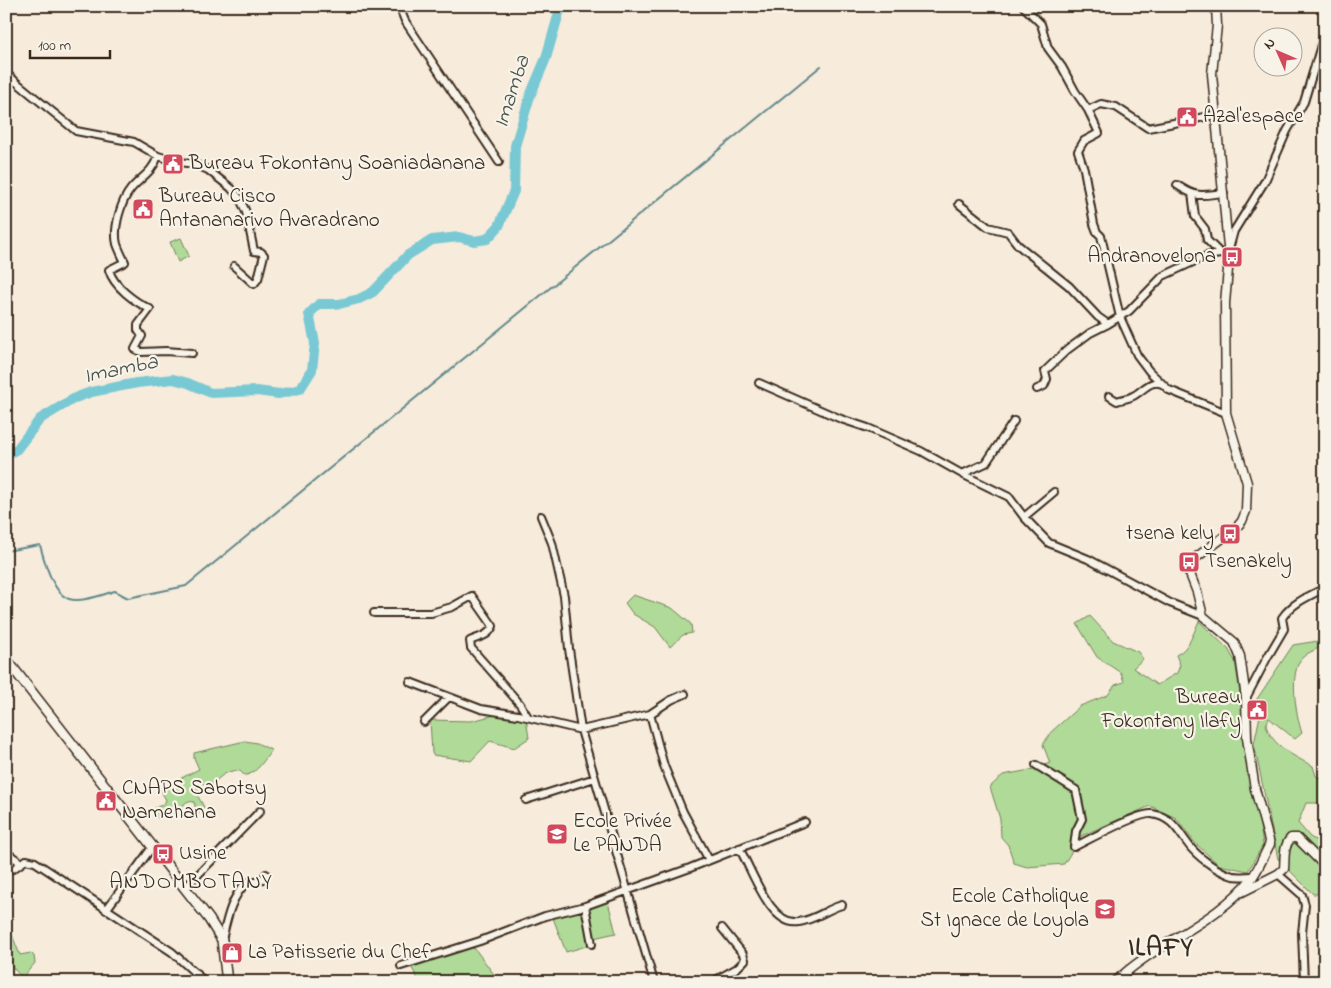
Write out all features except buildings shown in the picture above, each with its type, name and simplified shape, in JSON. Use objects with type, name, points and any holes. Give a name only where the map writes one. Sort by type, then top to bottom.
[{"type":"main road","points":[[6,658],[209,919],[222,940],[227,982]]},
{"type":"street","points":[[399,6],[405,21],[419,43],[499,162]]},
{"type":"street","points":[[1023,6],[1041,24],[1048,48],[1088,110],[1099,133],[1084,142],[1078,150],[1084,168],[1094,224],[1101,236],[1120,317],[1137,355],[1149,371],[1169,390],[1226,413]]},
{"type":"street","points":[[1216,6],[1217,25],[1212,74],[1224,193],[1224,253]]},
{"type":"street","points":[[1224,253],[1234,231],[1265,181],[1287,131],[1304,102],[1325,32]]},
{"type":"street","points":[[6,73],[76,131],[134,142],[158,156],[194,164],[208,170],[231,188],[240,199],[246,212],[254,251],[261,252],[264,255],[258,279],[254,284],[234,266]]},
{"type":"street","points":[[6,79],[16,82]]},
{"type":"street","points":[[1088,110],[1101,104],[1116,107],[1148,128],[1215,114]]},
{"type":"street","points":[[158,156],[155,165],[132,188],[120,209],[116,237],[125,262],[109,270],[122,290],[150,309],[138,325],[138,330],[142,336],[135,349],[141,352],[192,353]]},
{"type":"street","points":[[1177,185],[1192,193],[1206,196],[1224,193]]},
{"type":"street","points":[[1192,193],[1195,216],[1205,229],[1207,240],[1229,258],[1225,303],[1226,413],[1247,483],[1247,504],[1242,521],[1236,528],[1190,562],[1188,569],[1197,592],[1203,616]]},
{"type":"street","points":[[959,204],[988,227],[1008,232],[1018,245],[1068,286],[1098,317],[1108,324]]},
{"type":"street","points":[[1037,389],[1044,386],[1047,379],[1045,371],[1067,350],[1090,333],[1129,311],[1163,276],[1206,256],[1224,253]]},
{"type":"street","points":[[1109,396],[1117,401],[1131,398],[1150,383],[1158,382],[1165,386]]},
{"type":"street","points":[[759,383],[921,451],[1009,497],[1024,517],[1049,543],[1088,559],[1170,603],[1203,616],[1234,642],[1240,656],[1246,698],[1247,738],[1255,789],[1270,844],[1253,876],[1236,895],[1207,918],[1130,967],[1115,982]]},
{"type":"street","points":[[962,474],[986,463],[1014,420]]},
{"type":"street","points":[[1024,517],[1054,492]]},
{"type":"street","points":[[541,516],[552,543],[564,596],[569,649],[581,730],[654,982]]},
{"type":"street","points":[[1246,698],[1266,658],[1284,629],[1282,618],[1287,609],[1300,600],[1325,588]]},
{"type":"street","points":[[374,612],[431,612],[452,607],[472,596],[493,626],[485,636],[470,641],[470,648],[520,704],[528,717]]},
{"type":"street","points":[[410,682],[482,709],[528,717],[581,730],[650,714],[671,700],[685,694]]},
{"type":"street","points":[[424,722],[449,697]]},
{"type":"street","points":[[650,714],[664,766],[683,812],[709,860]]},
{"type":"street","points":[[1036,766],[1076,790],[1082,819],[1076,831],[1074,847],[1130,820],[1151,814],[1173,823],[1192,850],[1217,869],[1234,876],[1253,876]]},
{"type":"street","points":[[526,800],[595,778]]},
{"type":"street","points":[[186,888],[260,811]]},
{"type":"street","points":[[401,966],[480,941],[545,916],[585,906],[628,891],[805,822]]},
{"type":"street","points":[[1236,895],[1278,874],[1284,869],[1284,851],[1287,842],[1291,838],[1297,838],[1325,866]]},
{"type":"street","points":[[106,910],[153,846]]},
{"type":"street","points":[[739,848],[764,896],[781,918],[789,922],[799,922],[819,916],[833,907],[842,905]]},
{"type":"street","points":[[6,852],[20,862]]},
{"type":"street","points":[[13,869],[20,862],[26,860],[35,862],[172,952],[205,982]]},
{"type":"street","points":[[222,940],[229,911],[240,890],[247,882],[256,882],[263,879],[266,874]]},
{"type":"street","points":[[1278,874],[1302,895],[1305,905],[1302,934],[1304,982]]},
{"type":"street","points":[[585,906],[592,944]]},
{"type":"street","points":[[712,982],[737,968],[745,960],[743,954],[722,928]]},
{"type":"street","points":[[191,982],[197,973]]},
{"type":"green space","points":[[181,238],[189,256],[178,262],[170,242]]},
{"type":"green space","points":[[633,595],[672,608],[691,624],[692,633],[683,635],[670,647],[655,627],[633,614],[625,603]]},
{"type":"green space","points":[[1090,616],[1113,641],[1138,652],[1143,659],[1133,668],[1157,685],[1177,673],[1180,665],[1176,655],[1187,645],[1199,621],[1228,649],[1235,661],[1263,845],[1248,871],[1219,865],[1195,843],[1176,818],[1150,806],[1081,836],[1064,864],[1027,867],[1014,863],[1008,845],[1001,837],[1000,819],[990,787],[1003,775],[1030,770],[1050,763],[1043,745],[1050,733],[1080,706],[1108,695],[1115,685],[1124,682],[1121,673],[1097,657],[1077,624]]},
{"type":"green space","points":[[1324,640],[1317,649],[1303,657],[1298,663],[1295,694],[1302,733],[1295,739],[1269,718],[1266,725],[1273,739],[1278,744],[1313,766],[1316,776],[1325,780],[1325,803],[1306,803],[1298,823],[1310,837],[1325,845],[1325,894],[1313,894],[1278,859],[1254,744],[1262,706],[1255,702],[1293,645]]},
{"type":"green space","points":[[495,715],[526,718],[529,738],[514,748],[490,741],[471,761],[433,755],[430,720],[471,721]]},
{"type":"green space","points":[[245,741],[257,743],[271,750],[256,770],[248,775],[244,775],[240,771],[228,772],[221,776],[213,785],[201,783],[196,793],[204,807],[197,814],[194,802],[188,801],[179,810],[176,808],[172,811],[172,816],[169,818],[165,816],[159,819],[153,814],[155,808],[164,804],[166,800],[160,789],[199,769],[194,753]]},
{"type":"green space","points":[[608,902],[616,933],[589,939],[590,945],[566,952],[553,918]]},
{"type":"green space","points":[[6,920],[20,955],[31,953],[34,956],[35,963],[23,977],[12,966],[9,959],[6,944]]},
{"type":"green space","points":[[470,947],[475,949],[496,977],[491,982],[423,982],[418,979],[409,963]]},
{"type":"waterway","name":"Imamba","points":[[6,455],[17,449],[40,419],[75,398],[91,392],[137,383],[173,379],[211,393],[257,391],[279,394],[300,389],[312,370],[315,343],[309,314],[319,304],[339,304],[359,299],[373,292],[408,255],[432,240],[459,237],[474,241],[487,239],[499,226],[514,191],[515,146],[530,96],[546,58],[561,6]]},
{"type":"waterway","points":[[6,551],[40,545],[58,591],[63,596],[74,600],[86,599],[115,591],[128,598],[186,586],[821,66]]},
{"type":"place","name":"Azal'espace","points":[[1187,117]]},
{"type":"place","name":"Bureau Fokontany Soaniadanana","points":[[173,164]]},
{"type":"place","name":"Bureau Cisco Antananarivo Avaradrano","points":[[143,209]]},
{"type":"place","name":"Andranovelona","points":[[1232,257]]},
{"type":"place","name":"tsena kely","points":[[1230,534]]},
{"type":"place","name":"Tsenakely","points":[[1189,562]]},
{"type":"place","name":"Bureau Fokontany Ilafy","points":[[1257,710]]},
{"type":"place","name":"CNAPS Sabotsy Namehana","points":[[106,801]]},
{"type":"place","name":"Ecole Privée Le PANDA","points":[[557,834]]},
{"type":"place","name":"Usine","points":[[163,854]]},
{"type":"place","name":"Ecole Catholique St Ignace de Loyola","points":[[1105,909]]},
{"type":"place","name":"La Patisserie du Chef","points":[[232,953]]},
{"type":"district","name":"ANDOMBOTANY","points":[[191,883]]},
{"type":"district","name":"ILAFY","points":[[1161,949]]}]
